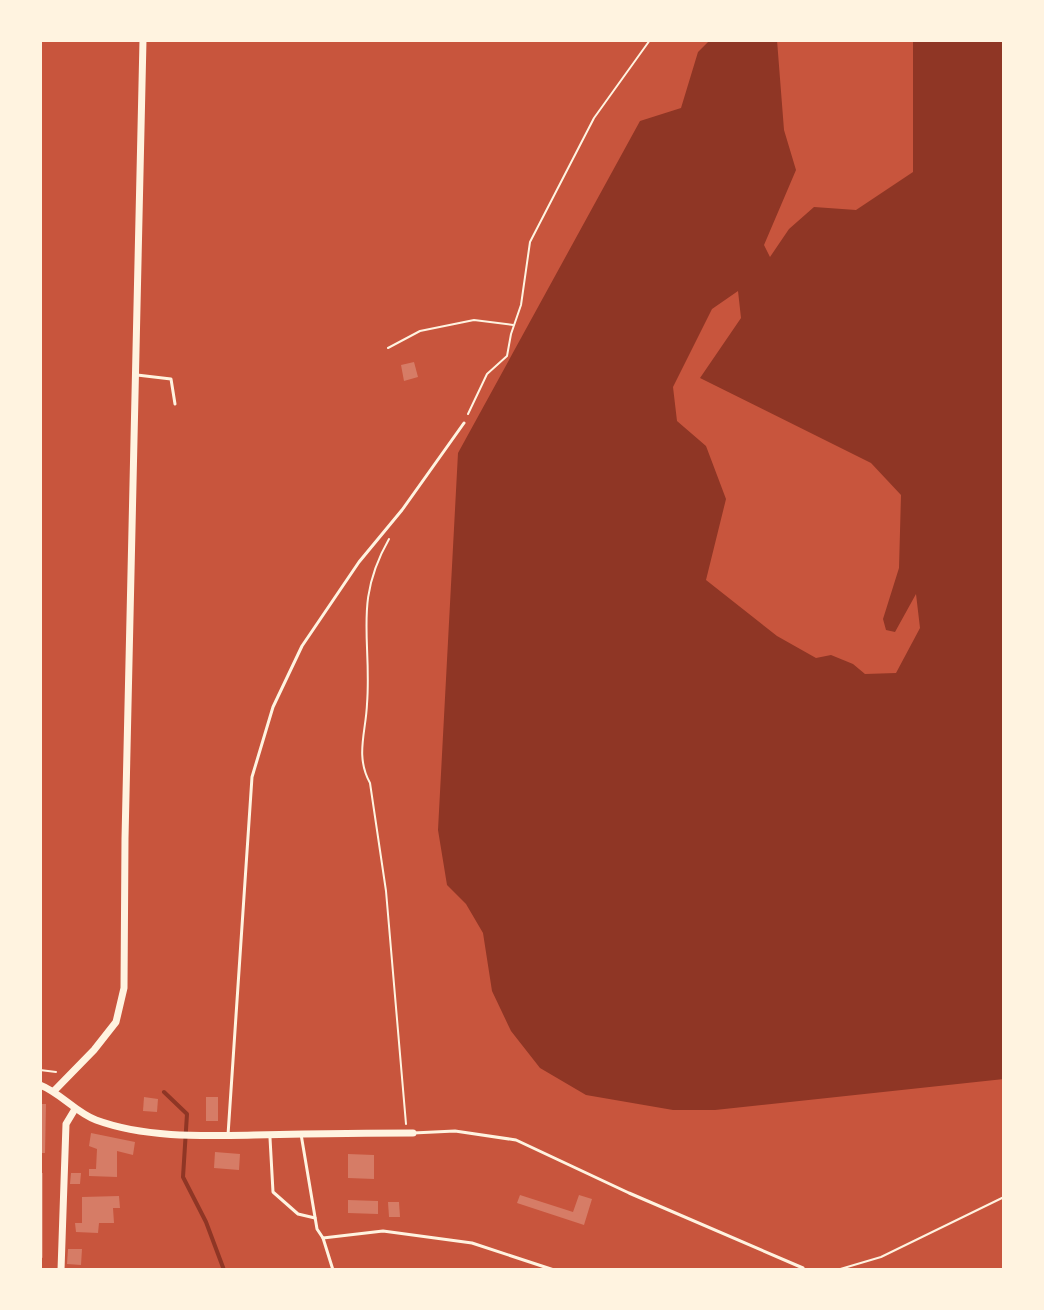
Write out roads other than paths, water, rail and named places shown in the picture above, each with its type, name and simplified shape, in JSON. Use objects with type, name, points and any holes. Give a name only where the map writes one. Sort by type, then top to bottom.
[{"type":"street","points":[[54,1091],[116,1022],[124,988],[143,40]]},
{"type":"street","points":[[40,1085],[54,1091],[75,1109],[97,1121],[177,1134],[410,1133]]},
{"type":"street","points":[[61,1270],[66,1124],[75,1109]]},
{"type":"lane","points":[[137,375],[171,379],[175,404]]},
{"type":"lane","points":[[228,1135],[252,777],[273,707],[302,646],[359,562],[402,510],[464,423]]},
{"type":"lane","points":[[410,1133],[455,1131],[516,1140],[803,1268]]},
{"type":"lane","points":[[301,1134],[317,1229],[333,1270]]},
{"type":"lane","points":[[270,1135],[273,1192],[298,1214],[315,1218]]},
{"type":"lane","points":[[323,1238],[383,1231],[472,1243],[554,1270]]},
{"type":"waterway","points":[[164,1092],[187,1114],[183,1177],[206,1222],[224,1270]]}]
